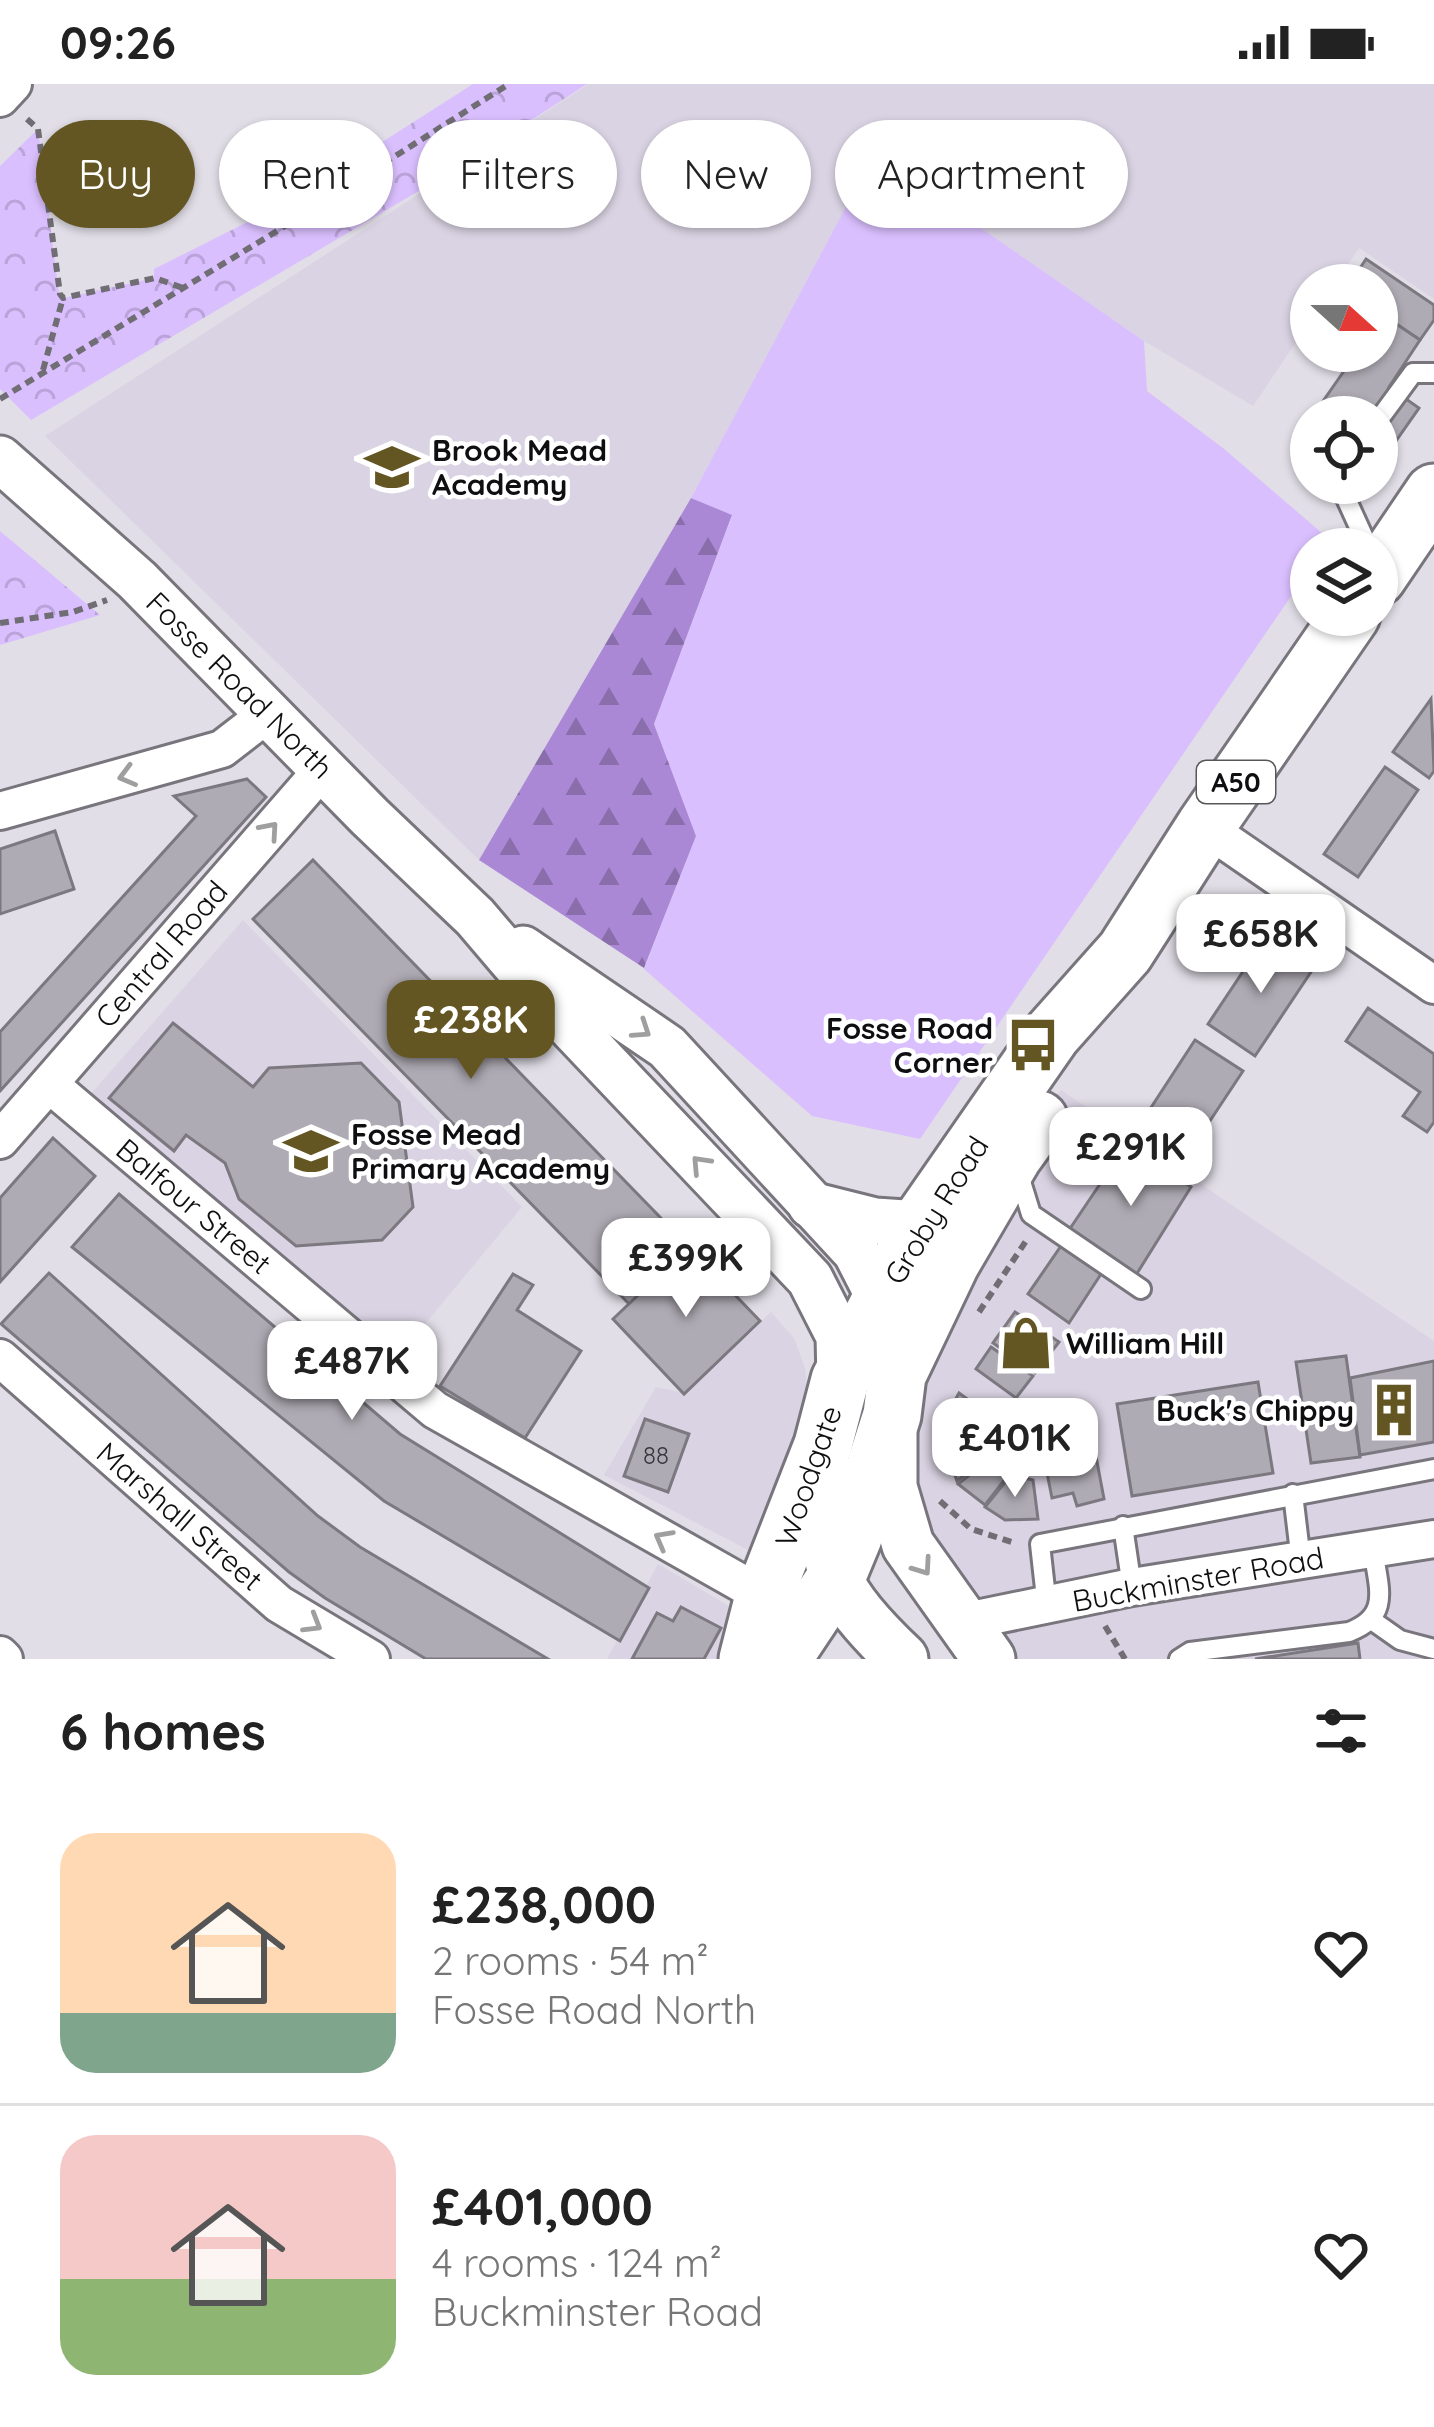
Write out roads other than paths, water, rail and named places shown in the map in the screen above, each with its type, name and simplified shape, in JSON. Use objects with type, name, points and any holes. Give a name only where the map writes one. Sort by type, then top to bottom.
[{"type":"main road","name":"Groby Road","points":[[1398,540],[1434,493]]},
{"type":"main road","name":"Groby Road","points":[[894,1395],[935,1243],[1052,1034],[1125,952],[1331,636]]},
{"type":"main road","name":"Groby Road","points":[[880,1299],[1013,1156],[1075,1069],[1125,952]]},
{"type":"main road","name":"Woodgate","points":[[748,1659],[764,1596],[823,1445],[840,1381],[880,1299]]},
{"type":"main road","name":"Woodgate","points":[[782,1659],[836,1578],[854,1537],[894,1395]]},
{"type":"main road","points":[[894,1395],[891,1487],[908,1545],[975,1640]]},
{"type":"main road","points":[[823,1445],[820,1499],[836,1578],[879,1638],[902,1659]]},
{"type":"street","name":"Fosse Road North","points":[[0,459],[136,580],[476,917],[550,1005],[810,1280],[839,1336],[840,1381]]},
{"type":"street","points":[[0,811],[222,749],[270,712]]},
{"type":"street","name":"Central Road","points":[[0,1140],[323,769]]},
{"type":"street","points":[[1205,826],[1434,985]]},
{"type":"street","name":"Fosse Road North","points":[[476,917],[667,1047],[856,1252],[880,1299],[894,1395]]},
{"type":"street","name":"Balfour Street","points":[[49,1084],[435,1410],[764,1596]]},
{"type":"street","points":[[811,1204],[935,1243]]},
{"type":"street","points":[[810,1280],[880,1299]]},
{"type":"street","name":"Marshall Street","points":[[0,1358],[279,1604],[371,1659]]},
{"type":"street","name":"Buckminster Road","points":[[975,1640],[1047,1606],[1434,1539]]},
{"type":"lane","points":[[1396,396],[1413,374],[1434,373]]},
{"type":"lane","points":[[1013,1156],[1031,1214],[1141,1289]]},
{"type":"lane","points":[[1047,1606],[1040,1544],[1434,1469]]},
{"type":"lane","points":[[1293,1494],[1301,1561]]},
{"type":"lane","points":[[1123,1526],[1132,1588]]},
{"type":"lane","points":[[1179,1659],[1190,1652],[1349,1632],[1372,1621],[1380,1603],[1373,1549]]},
{"type":"lane","points":[[1372,1621],[1400,1640],[1434,1649]]},
{"type":"place","name":"Brook Mead Academy","points":[[392,467]]},
{"type":"place","name":"Fosse Road Corner","points":[[1033,1045]]},
{"type":"place","name":"Fosse Mead Primary Academy","points":[[311,1151]]},
{"type":"place","name":"William Hill","points":[[1026,1343]]},
{"type":"place","name":"Buck's Chippy","points":[[1394,1410]]}]
